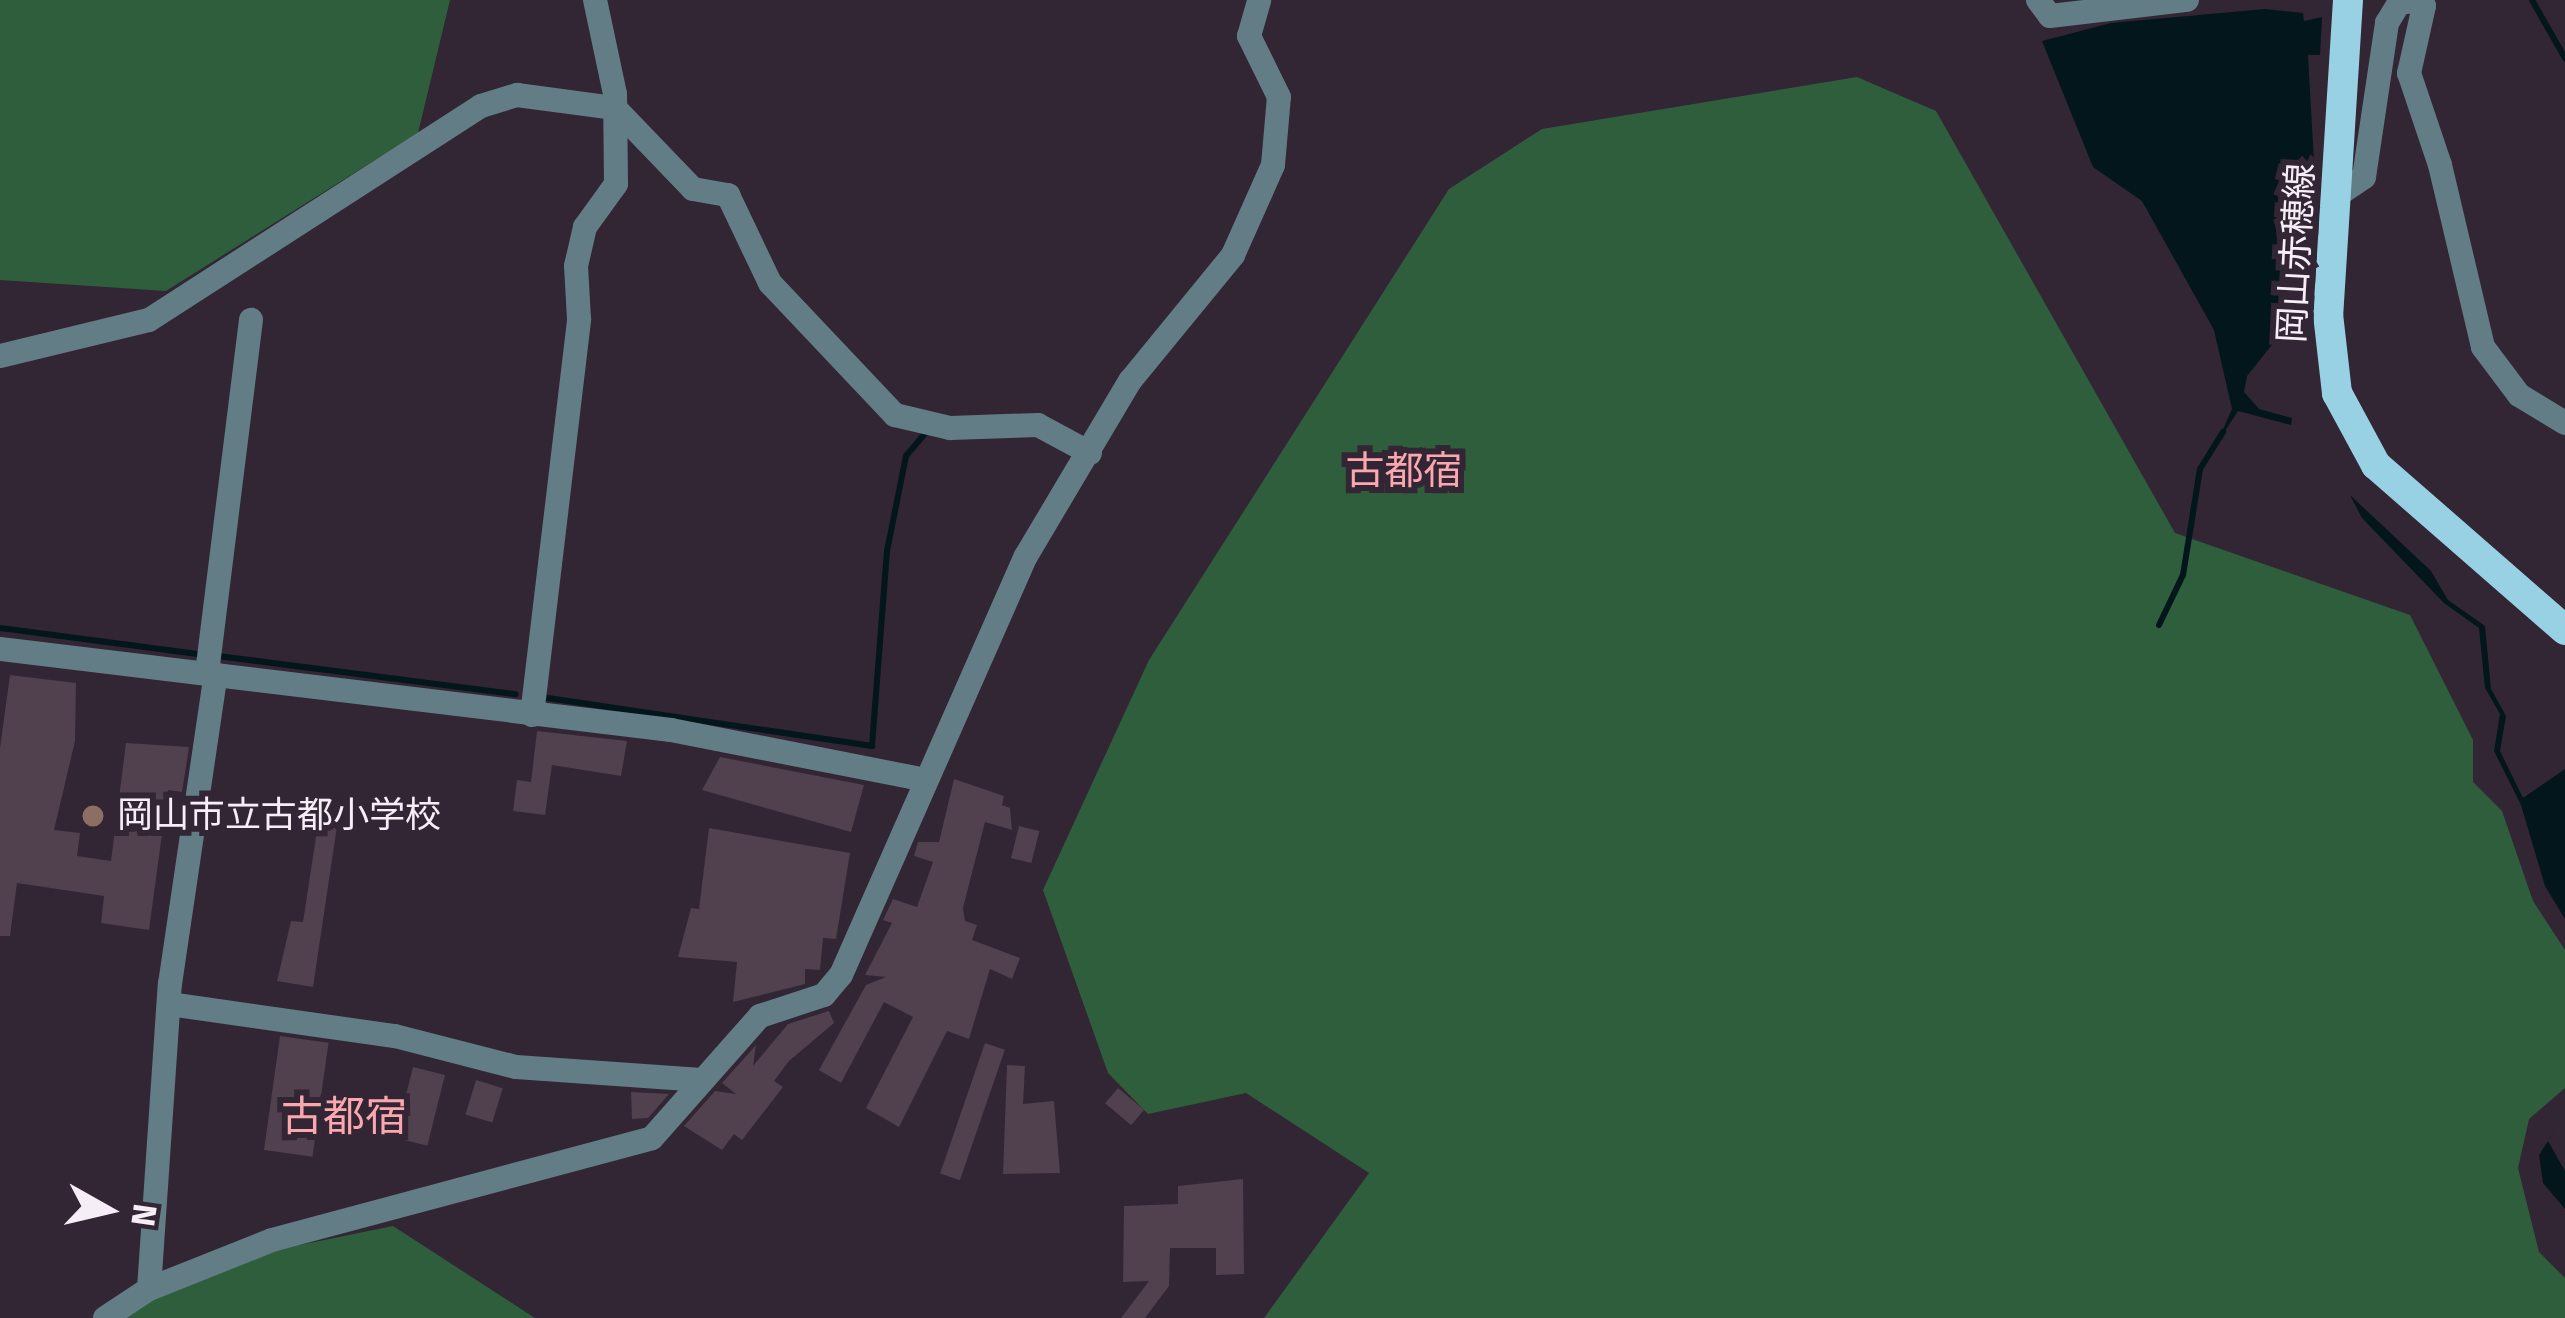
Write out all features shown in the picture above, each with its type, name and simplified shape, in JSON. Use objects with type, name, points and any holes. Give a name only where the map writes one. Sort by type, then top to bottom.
[{"type":"main road","name":"岡山赤穂線","points":[[2348,0],[2329,356],[2353,428],[2402,488],[2565,629]]},
{"type":"street","points":[[532,715],[579,320],[576,266],[585,227],[616,184],[615,108],[595,0]]},
{"type":"street","points":[[106,1318],[149,1289],[272,1240],[626,1149],[668,1124],[760,1016],[824,995],[841,974],[1026,556],[1130,380],[1233,256],[1274,165],[1279,97],[1249,36],[1259,0]]},
{"type":"street","points":[[2038,0],[2050,16],[2187,0]]},
{"type":"street","points":[[2339,194],[2365,177],[2387,23],[2398,3],[2413,1],[2424,6],[2409,73],[2440,165],[2483,346],[2519,395],[2565,423]]},
{"type":"street","points":[[0,356],[149,320],[501,97],[615,108],[693,188],[728,195],[770,284],[895,415],[950,428],[1038,425],[1090,453]]},
{"type":"street","points":[[149,1289],[169,1004],[251,320]]},
{"type":"street","points":[[0,649],[210,664],[829,756],[926,780]]},
{"type":"street","points":[[169,1004],[395,1036],[516,1067],[702,1080]]},
{"type":"green space","points":[[0,0],[450,0],[418,133],[166,291],[0,280]]},
{"type":"green space","points":[[1857,77],[1936,111],[2175,533],[2410,615],[2473,740],[2473,782],[2502,811],[2533,901],[2565,950],[2565,1088],[2529,1119],[2518,1168],[2539,1252],[2565,1278],[2565,1318],[1264,1318],[1369,1173],[1246,1093],[1148,1114],[1108,1073],[1043,890],[1149,660],[1449,189],[1542,129]]},
{"type":"green space","points":[[393,1226],[535,1318],[120,1318],[136,1304],[260,1253]]},
{"type":"water","points":[[2265,9],[2303,13],[2304,21],[2322,17],[2320,55],[2308,55],[2316,198],[2303,306],[2247,376],[2244,392],[2259,409],[2292,418],[2291,425],[2238,411],[2216,445],[2232,409],[2214,330],[2142,201],[2093,167],[2042,41],[2111,23]]},
{"type":"water","points":[[2350,495],[2431,571],[2448,600],[2485,626],[2491,689],[2506,716],[2500,751],[2523,798],[2565,769],[2565,919],[2545,886],[2521,805],[2494,751],[2500,714],[2485,688],[2479,628],[2444,603],[2362,518]]},
{"type":"water","points":[[2548,1141],[2565,1171],[2565,1209],[2543,1183],[2539,1155]]},
{"type":"building","points":[[10,675],[76,683],[75,741],[54,830],[80,833],[77,856],[111,861],[126,743],[189,747],[182,792],[168,790],[149,930],[101,923],[104,896],[17,883],[10,936],[0,936],[0,748]]},
{"type":"building","points":[[537,731],[627,741],[621,776],[552,765],[545,815],[513,811],[517,780],[531,782]]},
{"type":"building","points":[[720,757],[864,785],[851,832],[702,790]]},
{"type":"building","points":[[954,779],[1004,796],[1002,805],[1010,808],[1012,830],[985,822],[963,908],[965,921],[977,925],[972,940],[1020,958],[1012,979],[990,969],[969,1039],[947,1031],[899,1127],[866,1108],[913,1017],[884,1002],[841,1083],[819,1070],[866,985],[886,977],[865,975],[892,923],[883,920],[893,899],[917,907],[933,862],[914,856],[918,842],[939,842]]},
{"type":"building","points":[[321,804],[340,806],[313,987],[277,981],[291,921],[303,922]]},
{"type":"building","points":[[1019,826],[1039,831],[1031,863],[1011,858]]},
{"type":"building","points":[[709,828],[850,853],[836,939],[823,938],[820,970],[805,969],[805,984],[733,1002],[737,962],[678,957],[691,908],[699,909]]},
{"type":"building","points":[[829,1011],[834,1023],[789,1061],[774,1081],[783,1087],[742,1140],[734,1134],[722,1150],[684,1126],[715,1091],[736,1094],[722,1083],[756,1045],[753,1066],[788,1024]]},
{"type":"building","points":[[280,1036],[329,1043],[313,1157],[264,1150]]},
{"type":"building","points":[[985,1043],[1005,1050],[960,1180],[940,1173]]},
{"type":"building","points":[[1007,1065],[1025,1066],[1023,1104],[1054,1101],[1060,1173],[1003,1174]]},
{"type":"building","points":[[413,1067],[445,1075],[427,1146],[395,1138]]},
{"type":"building","points":[[476,1080],[503,1088],[492,1123],[465,1114]]},
{"type":"building","points":[[1118,1088],[1144,1110],[1131,1125],[1105,1103]]},
{"type":"building","points":[[631,1092],[669,1094],[648,1118],[632,1119]]},
{"type":"building","points":[[1243,1179],[1244,1274],[1216,1275],[1216,1248],[1170,1248],[1169,1286],[1145,1318],[1121,1318],[1149,1281],[1123,1282],[1124,1206],[1178,1204],[1178,1186]]},
{"type":"waterway","points":[[2532,0],[2565,58]]},
{"type":"waterway","points":[[541,697],[872,746],[887,551],[906,456],[928,430]]},
{"type":"waterway","points":[[2159,625],[2183,575],[2200,469],[2223,432]]},
{"type":"waterway","points":[[0,628],[205,655]]},
{"type":"waterway","points":[[218,656],[516,694]]},
{"type":"place","name":"岡山市立古都小学校","points":[[93,816]]},
{"type":"district","name":"古都宿","points":[[1404,471]]},
{"type":"district","name":"古都宿","points":[[344,1117]]}]
